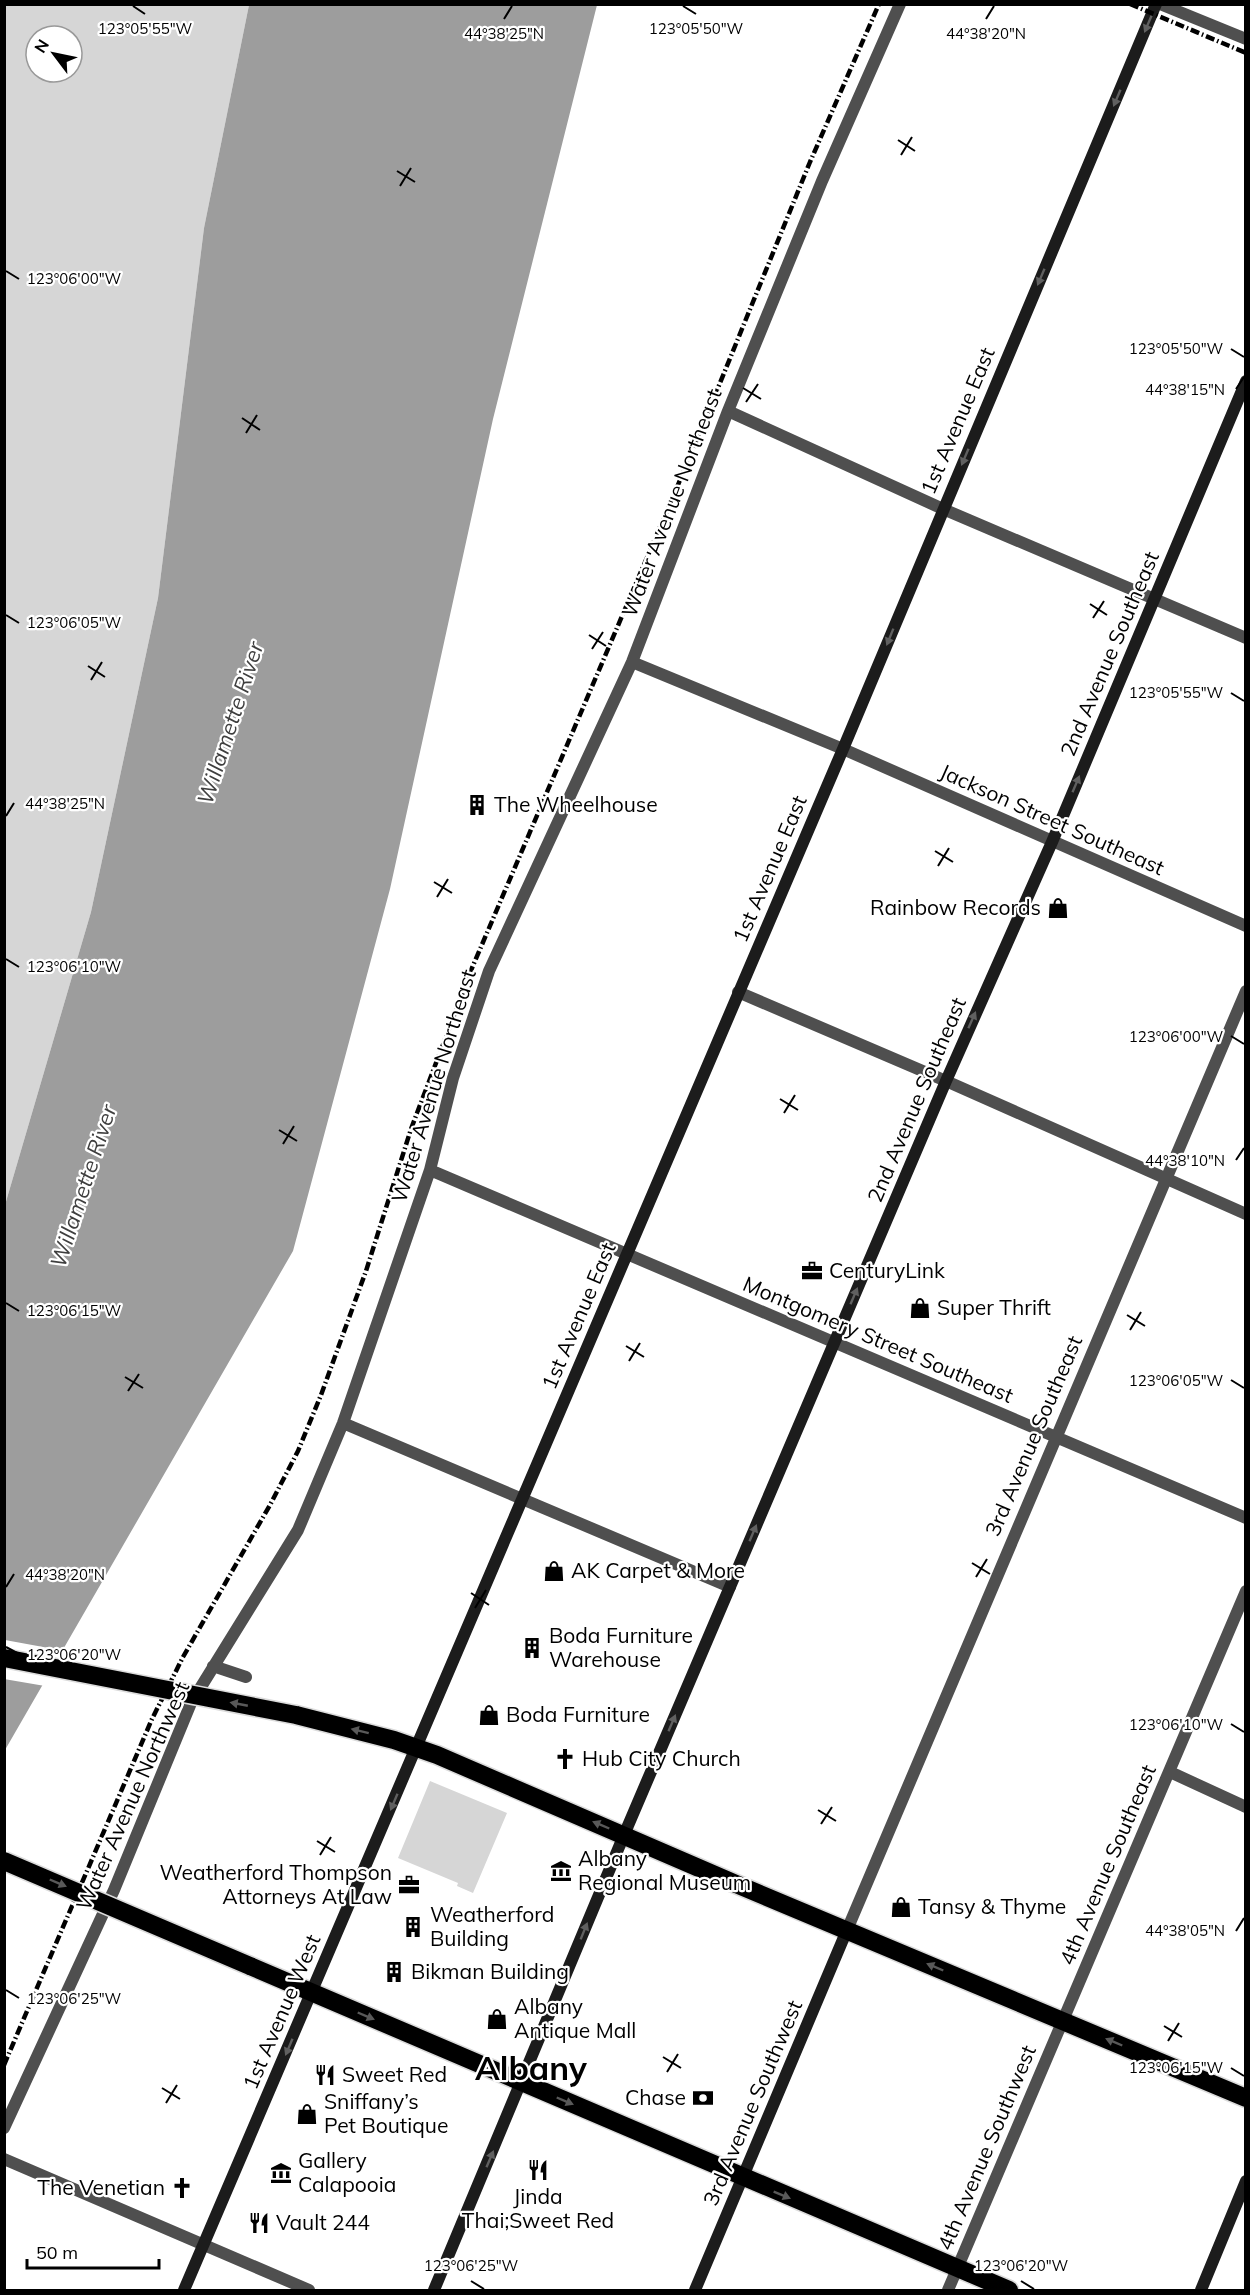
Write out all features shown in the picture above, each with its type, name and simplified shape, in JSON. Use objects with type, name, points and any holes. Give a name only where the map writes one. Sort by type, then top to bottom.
[{"type":"highway","points":[[4,1659],[296,1715],[394,1740],[1245,2098]]},
{"type":"highway","points":[[4,1861],[742,2178],[1009,2290]]},
{"type":"main road","name":"1st Avenue East","points":[[416,1748],[843,749],[1158,4]]},
{"type":"main road","name":"2nd Avenue Southeast","points":[[434,2290],[624,1835],[946,1081],[1052,842],[1245,381]]},
{"type":"main road","name":"1st Avenue West","points":[[184,2290],[416,1748]]},
{"type":"main road","name":"3rd Avenue Southwest","points":[[695,2290],[847,1930]]},
{"type":"main road","points":[[1201,2290],[1245,2181]]},
{"type":"street","name":"Water Avenue Northeast","points":[[343,1423],[430,1170],[453,1078],[489,971],[632,662],[728,411],[824,175],[900,4]]},
{"type":"street","points":[[1158,4],[1245,39]]},
{"type":"street","points":[[728,411],[943,508],[1245,638]]},
{"type":"street","name":"Jackson Street Southeast","points":[[632,662],[843,749],[1245,926]]},
{"type":"street","name":"3rd Avenue Southeast","points":[[847,1930],[1245,991]]},
{"type":"street","points":[[738,992],[946,1081],[1245,1214]]},
{"type":"street","name":"Montgomery Street Southeast","points":[[430,1170],[1245,1518]]},
{"type":"street","points":[[343,1423],[730,1587]]},
{"type":"street","name":"Water Avenue Northwest","points":[[4,2128],[114,1890],[191,1703],[298,1530],[343,1423]]},
{"type":"street","name":"4th Avenue Southeast","points":[[1062,2020],[1170,1772],[1245,1591]]},
{"type":"street","points":[[213,1666],[246,1677]]},
{"type":"street","points":[[1170,1772],[1245,1807]]},
{"type":"street","name":"4th Avenue Southwest","points":[[948,2290],[1062,2020]]},
{"type":"street","points":[[4,2159],[309,2290]]},
{"type":"shaded area","points":[[5,5],[249,5],[204,228],[158,598],[91,912],[5,1205]]},
{"type":"shaded area","points":[[430,1781],[507,1813],[473,1893],[457,1886],[458,1883],[398,1858]]},
{"type":"water","name":"Willamette River","points":[[249,5],[597,5],[493,419],[390,889],[293,1251],[5,1750],[5,1205],[91,912],[158,598],[204,228]]},
{"type":"pier","points":[[5,1640],[65,1651],[45,1686],[4,1679]]},
{"type":"railway","points":[[4,2065],[152,1719],[183,1657],[270,1505],[298,1451],[366,1271],[411,1129],[472,968],[689,459],[810,162],[879,4]]},
{"type":"railway","points":[[1130,4],[1246,53]]},
{"type":"place","name":"The Wheelhouse","points":[[477,805]]},
{"type":"place","name":"Rainbow Records","points":[[1058,908]]},
{"type":"place","name":"CenturyLink","points":[[812,1271]]},
{"type":"place","name":"Super Thrift","points":[[920,1308]]},
{"type":"place","name":"AK Carpet & More","points":[[554,1571]]},
{"type":"place","name":"Boda Furniture Warehouse","points":[[532,1648]]},
{"type":"place","name":"Boda Furniture","points":[[489,1715]]},
{"type":"place","name":"Hub City Church","points":[[565,1759]]},
{"type":"place","name":"Albany Regional Museum","points":[[561,1871]]},
{"type":"place","name":"Weatherford Thompson Attorneys At Law","points":[[409,1885]]},
{"type":"place","name":"Tansy & Thyme","points":[[901,1907]]},
{"type":"place","name":"Weatherford Building","points":[[413,1927]]},
{"type":"place","name":"Bikman Building","points":[[394,1972]]},
{"type":"place","name":"Albany Antique Mall","points":[[497,2019]]},
{"type":"place","name":"Sweet Red","points":[[325,2075]]},
{"type":"place","name":"Chase","points":[[703,2098]]},
{"type":"place","name":"Sniffany’s Pet Boutique","points":[[307,2114]]},
{"type":"place","name":"Jinda Thai;Sweet Red","points":[[538,2170]]},
{"type":"place","name":"Gallery Calapooia","points":[[281,2173]]},
{"type":"place","name":"The Venetian","points":[[182,2188]]},
{"type":"place","name":"Vault 244","points":[[259,2223]]},
{"type":"district","name":"Albany","points":[[531,2068]]}]
